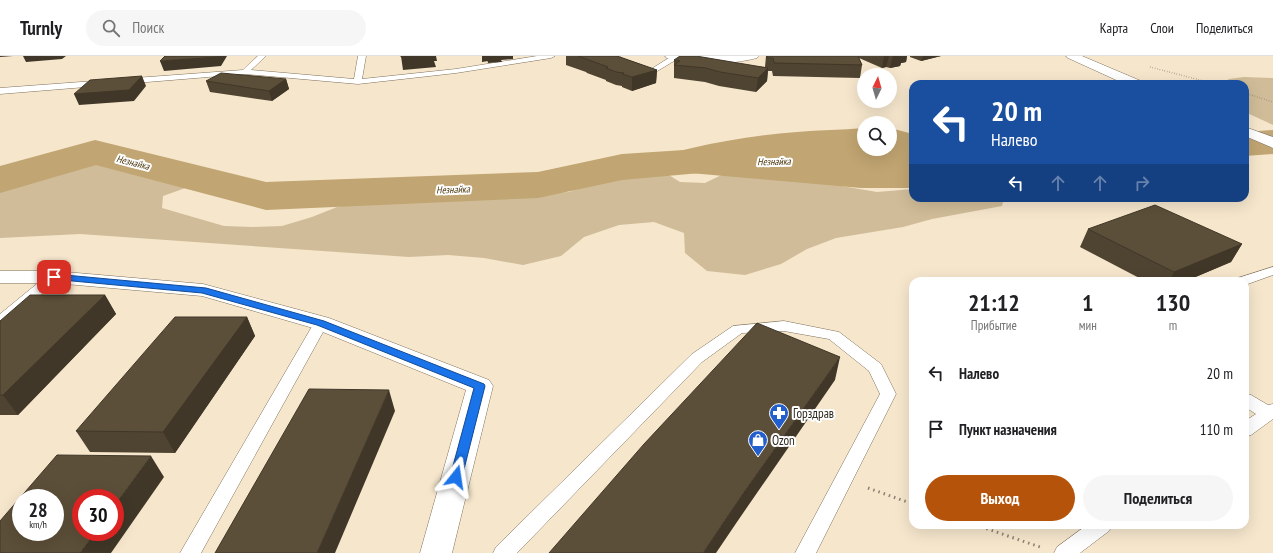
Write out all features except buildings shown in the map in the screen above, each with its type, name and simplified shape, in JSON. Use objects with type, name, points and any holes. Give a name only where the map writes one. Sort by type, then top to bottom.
[{"type":"street","points":[[1072,56],[1127,80]]},
{"type":"street","points":[[673,57],[748,60]]},
{"type":"street","points":[[1249,133],[1273,143]]},
{"type":"street","points":[[0,277],[54,277],[203,290],[321,323],[480,386],[436,553]]},
{"type":"lane","points":[[245,72],[262,56]]},
{"type":"lane","points":[[358,82],[362,56]]},
{"type":"lane","points":[[0,91],[245,72],[358,82],[456,72],[551,56]]},
{"type":"lane","points":[[617,56],[614,60],[650,74],[673,57]]},
{"type":"lane","points":[[696,58],[699,65],[713,67]]},
{"type":"lane","points":[[1249,279],[1273,271]]},
{"type":"lane","points":[[0,321],[54,277]]},
{"type":"lane","points":[[190,553],[321,323]]},
{"type":"lane","points":[[503,553],[697,358],[738,330],[784,326],[834,335],[875,368],[888,394],[805,553]]},
{"type":"lane","points":[[1249,401],[1271,412],[1249,427]]},
{"type":"lane","points":[[1064,553],[1097,529]]},
{"type":"path","points":[[1147,66],[1200,80]]},
{"type":"path","points":[[1249,95],[1273,102]]},
{"type":"path","points":[[843,480],[909,503]]},
{"type":"path","points":[[988,529],[1043,548]]},
{"type":"shaded area","points":[[1244,77],[1273,78],[1273,125],[1249,114],[1249,80],[1228,80]]},
{"type":"shaded area","points":[[99,162],[157,174],[180,181],[191,186],[163,196],[162,208],[224,226],[282,226],[312,217],[337,207],[366,201],[432,193],[515,195],[569,192],[615,176],[640,171],[664,172],[680,182],[705,183],[736,168],[877,192],[909,189],[909,202],[1003,202],[1002,206],[932,219],[903,227],[836,238],[807,249],[781,264],[745,275],[707,271],[685,253],[684,233],[654,222],[619,225],[584,237],[561,256],[523,265],[484,258],[448,255],[409,257],[80,234],[0,238],[0,180],[71,165]]},
{"type":"water","points":[[857,128],[857,156],[897,156],[897,130],[909,133],[909,188],[861,188],[622,167],[665,154],[708,144],[775,134]]},
{"type":"waterway","name":"Незнайка","points":[[1249,144],[1273,142]]},
{"type":"waterway","name":"Незнайка","points":[[0,180],[95,152],[266,196],[538,185],[622,167],[700,161]]},
{"type":"place","name":"Горздрав","points":[[779,430]]},
{"type":"place","name":"Ozon","points":[[758,457]]},
{"type":"route","points":[[54,277],[203,290],[321,323],[480,386],[456,477]]}]
